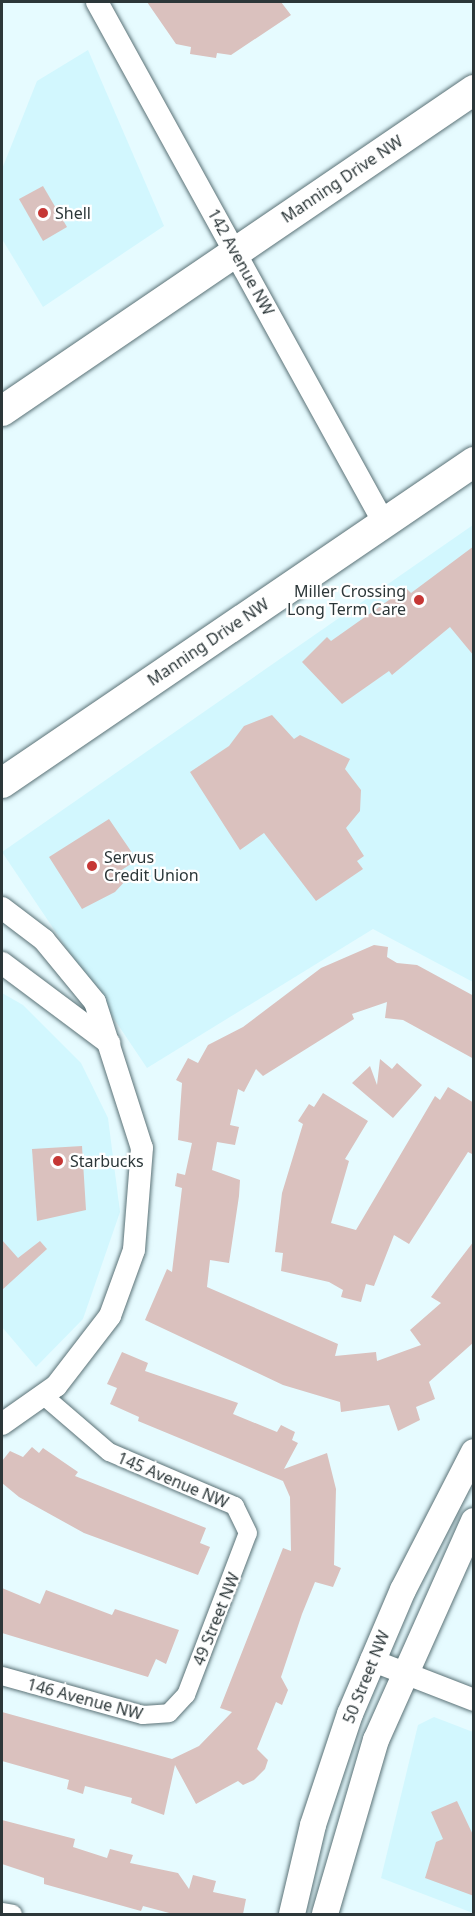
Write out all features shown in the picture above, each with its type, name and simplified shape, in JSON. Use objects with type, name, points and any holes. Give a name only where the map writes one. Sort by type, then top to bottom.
[{"type":"main road","name":"Manning Drive NW","points":[[2,411],[474,90]]},
{"type":"main road","name":"Manning Drive NW","points":[[5,782],[474,462]]},
{"type":"main road","name":"50 Street NW","points":[[292,1914],[327,1780],[371,1660],[474,1452]]},
{"type":"main road","name":"50 Street NW","points":[[325,1914],[359,1789],[403,1673],[474,1521]]},
{"type":"street","name":"142 Avenue NW","points":[[97,2],[384,523]]},
{"type":"street","points":[[2,908],[44,940],[79,979],[104,1019],[109,1043],[142,1148],[138,1233],[129,1273],[102,1331],[45,1397],[2,1424]]},
{"type":"street","points":[[2,963],[109,1043]]},
{"type":"street","name":"145 Avenue NW","points":[[45,1397],[109,1452],[229,1502],[245,1519]]},
{"type":"street","name":"49 Street NW","points":[[169,1713],[186,1695],[245,1545],[245,1519]]},
{"type":"street","points":[[371,1660],[474,1700]]},
{"type":"street","name":"146 Avenue NW","points":[[2,1676],[143,1715],[169,1713]]},
{"type":"street","points":[[2,1912],[13,1914]]},
{"type":"shaded area","points":[[88,50],[164,226],[43,307],[2,239],[2,169],[37,81]]},
{"type":"shaded area","points":[[473,525],[473,982],[373,929],[147,1068],[2,852]]},
{"type":"shaded area","points":[[2,993],[23,1005],[81,1063],[108,1118],[120,1212],[83,1319],[36,1367],[2,1327]]},
{"type":"shaded area","points":[[434,1717],[473,1732],[473,1913],[381,1878],[418,1725]]},
{"type":"building","points":[[147,2],[281,2],[291,15],[231,55],[217,53],[216,58],[190,54],[191,47],[176,44]]},
{"type":"building","name":"Shell","points":[[43,186],[67,227],[43,241],[19,199]]},
{"type":"building","points":[[474,546],[474,656],[450,627],[392,675],[389,671],[342,704],[302,662],[327,637],[331,641],[406,588],[411,593]]},
{"type":"building","points":[[272,715],[294,739],[300,735],[350,759],[345,769],[361,790],[360,811],[346,828],[364,856],[357,861],[363,869],[316,901],[264,833],[240,850],[190,772],[229,746],[244,726]]},
{"type":"building","name":"Servus Credit Union","points":[[109,819],[137,860],[120,871],[126,880],[115,892],[82,909],[49,857]]},
{"type":"building","points":[[374,945],[388,947],[387,957],[397,963],[417,965],[474,996],[474,1059],[403,1020],[385,1018],[387,1002],[352,1014],[354,1019],[263,1076],[256,1069],[244,1092],[238,1089],[230,1125],[239,1127],[235,1145],[217,1142],[212,1170],[240,1180],[239,1196],[229,1263],[210,1260],[207,1287],[338,1344],[335,1356],[376,1352],[377,1361],[421,1345],[410,1330],[441,1303],[431,1297],[474,1241],[474,1342],[429,1382],[435,1399],[416,1407],[420,1420],[398,1431],[389,1405],[341,1412],[340,1402],[283,1385],[145,1320],[167,1269],[172,1272],[182,1188],[175,1186],[177,1173],[185,1175],[192,1143],[178,1140],[182,1083],[176,1080],[188,1058],[198,1063],[208,1045],[243,1027],[321,968]]},
{"type":"building","points":[[380,1059],[392,1069],[397,1063],[422,1085],[393,1118],[352,1083],[370,1066],[377,1085]]},
{"type":"building","points":[[448,1087],[474,1103],[474,1155],[468,1152],[409,1244],[394,1235],[374,1286],[366,1284],[361,1302],[341,1297],[343,1290],[329,1282],[281,1271],[283,1253],[275,1252],[282,1193],[303,1124],[298,1121],[309,1104],[314,1107],[323,1093],[368,1121],[345,1159],[349,1161],[331,1223],[356,1230],[435,1096],[440,1100]]},
{"type":"building","points":[[82,1146],[86,1210],[37,1221],[32,1149]]},
{"type":"building","points":[[2,1240],[18,1258],[40,1241],[47,1249],[2,1290]]},
{"type":"building","points":[[122,1352],[148,1363],[145,1371],[238,1403],[233,1414],[277,1432],[281,1425],[295,1432],[292,1440],[298,1443],[284,1469],[327,1453],[336,1489],[334,1565],[341,1568],[333,1587],[315,1582],[302,1614],[281,1677],[288,1690],[282,1705],[276,1702],[257,1749],[268,1760],[265,1769],[254,1780],[243,1785],[238,1781],[196,1804],[175,1765],[164,1815],[131,1803],[132,1798],[85,1786],[83,1794],[67,1789],[69,1780],[2,1761],[2,1712],[172,1759],[199,1746],[232,1712],[220,1708],[283,1548],[291,1551],[290,1497],[283,1481],[138,1421],[139,1417],[110,1404],[117,1388],[107,1384]]},
{"type":"building","points":[[32,1447],[39,1453],[43,1448],[78,1472],[75,1476],[206,1528],[200,1543],[210,1547],[198,1575],[84,1533],[19,1497],[2,1483],[2,1461],[10,1451],[23,1457]]},
{"type":"building","points":[[2,1588],[40,1604],[46,1590],[112,1615],[115,1609],[179,1630],[166,1664],[156,1659],[148,1677],[2,1633]]},
{"type":"building","points":[[457,1801],[474,1837],[474,1896],[425,1878],[436,1842],[443,1839],[431,1812]]},
{"type":"building","points":[[2,1820],[75,1839],[73,1847],[107,1858],[110,1849],[133,1855],[130,1863],[178,1873],[189,1889],[193,1875],[216,1881],[213,1892],[246,1899],[243,1914],[173,1914],[143,1906],[141,1911],[44,1884],[44,1878],[2,1864]]},
{"type":"place","name":"Shell","points":[[43,213]]},
{"type":"place","name":"Miller Crossing Long Term Care","points":[[419,600]]},
{"type":"place","name":"Servus Credit Union","points":[[92,866]]},
{"type":"place","name":"Starbucks","points":[[58,1161]]}]
